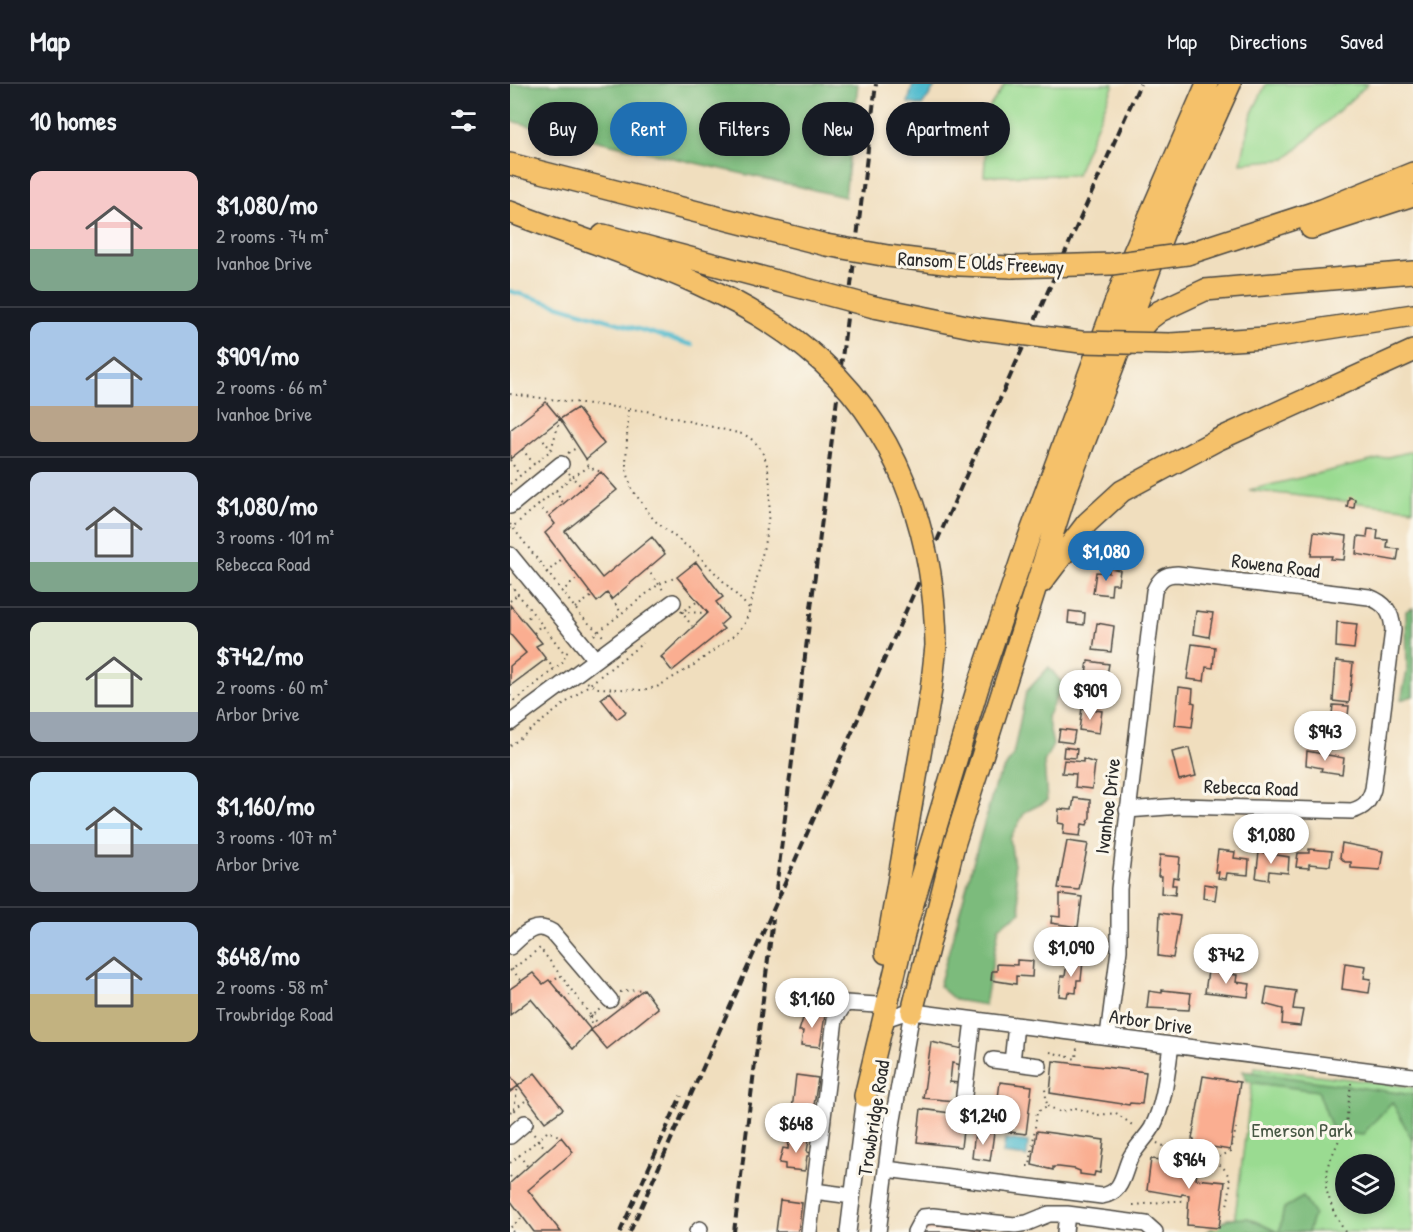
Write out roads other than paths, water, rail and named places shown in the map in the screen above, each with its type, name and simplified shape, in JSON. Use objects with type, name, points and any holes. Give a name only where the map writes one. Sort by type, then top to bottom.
[{"type":"highway","points":[[881,1012],[926,856],[1038,544],[1134,252],[1207,84]]},
{"type":"highway","points":[[912,1012],[951,854],[1034,591],[1038,544],[1167,224],[1230,84]]},
{"type":"highway","name":"Ransom E Olds Freeway","points":[[510,164],[826,245],[960,265],[1012,267],[1101,265],[1187,254],[1322,210],[1413,173]]},
{"type":"highway","points":[[1187,254],[1285,235],[1413,195]]},
{"type":"highway","points":[[510,211],[874,307],[981,329],[1081,342],[1170,344],[1265,339],[1413,315]]},
{"type":"highway","points":[[510,211],[720,294],[758,314],[808,350],[857,401],[891,453],[905,483],[920,527],[929,564],[936,646],[881,1012],[865,1096]]},
{"type":"highway","points":[[1107,377],[1126,346],[1148,320],[1195,293],[1228,287],[1413,272]]},
{"type":"highway","points":[[1034,591],[1087,523],[1122,491],[1258,420],[1413,351]]},
{"type":"street","points":[[510,506],[561,464]]},
{"type":"street","points":[[510,555],[594,658]]},
{"type":"street","name":"Rowena Road","points":[[1159,581],[1168,574],[1177,574],[1369,597],[1386,607],[1392,618],[1393,630],[1370,800]]},
{"type":"street","name":"Ivanhoe Drive","points":[[1108,1036],[1119,950],[1119,890],[1127,810],[1154,591],[1159,581]]},
{"type":"street","points":[[510,723],[594,658],[677,607]]},
{"type":"street","name":"Rebecca Road","points":[[1127,810],[1181,806],[1352,812],[1362,808],[1370,800]]},
{"type":"street","points":[[510,947],[534,927],[543,927],[552,932],[610,1000]]},
{"type":"street","name":"Arbor Drive","points":[[814,1191],[835,1019],[845,1003],[881,1012],[912,1012],[1413,1076]]},
{"type":"street","name":"Trowbridge Road","points":[[878,1232],[885,1169],[912,1012]]},
{"type":"street","points":[[964,1095],[973,1020]]},
{"type":"street","points":[[1012,1062],[1016,1025]]},
{"type":"street","points":[[885,1169],[1102,1196],[1113,1194],[1121,1185],[1138,1145],[1152,1129],[1160,1106],[1171,1045]]},
{"type":"street","points":[[993,1060],[1040,1066]]},
{"type":"street","name":"Trowbridge Road","points":[[848,1232],[865,1096]]},
{"type":"street","points":[[510,1136],[525,1123]]},
{"type":"street","points":[[854,1232],[856,1174]]},
{"type":"street","points":[[809,1232],[814,1191],[852,1196]]},
{"type":"street","points":[[915,1232],[923,1217],[933,1215],[1027,1228],[1049,1214],[1067,1214],[1146,1224],[1155,1232]]},
{"type":"street","points":[[1065,1232],[1067,1214]]},
{"type":"water","points":[[913,84],[937,84],[925,102],[908,102]]},
{"type":"water","points":[[1005,1139],[1028,1142],[1027,1157],[1003,1154]]},
{"type":"waterway","points":[[510,291],[692,345]]},
{"type":"railway","points":[[776,890],[876,84]]},
{"type":"railway","points":[[630,1232],[1140,84]]},
{"type":"railway","points":[[734,1232],[773,919]]},
{"type":"railway","points":[[620,1232],[681,1096]]},
{"type":"park label","name":"Emerson Park","points":[[1302,1129]]}]
